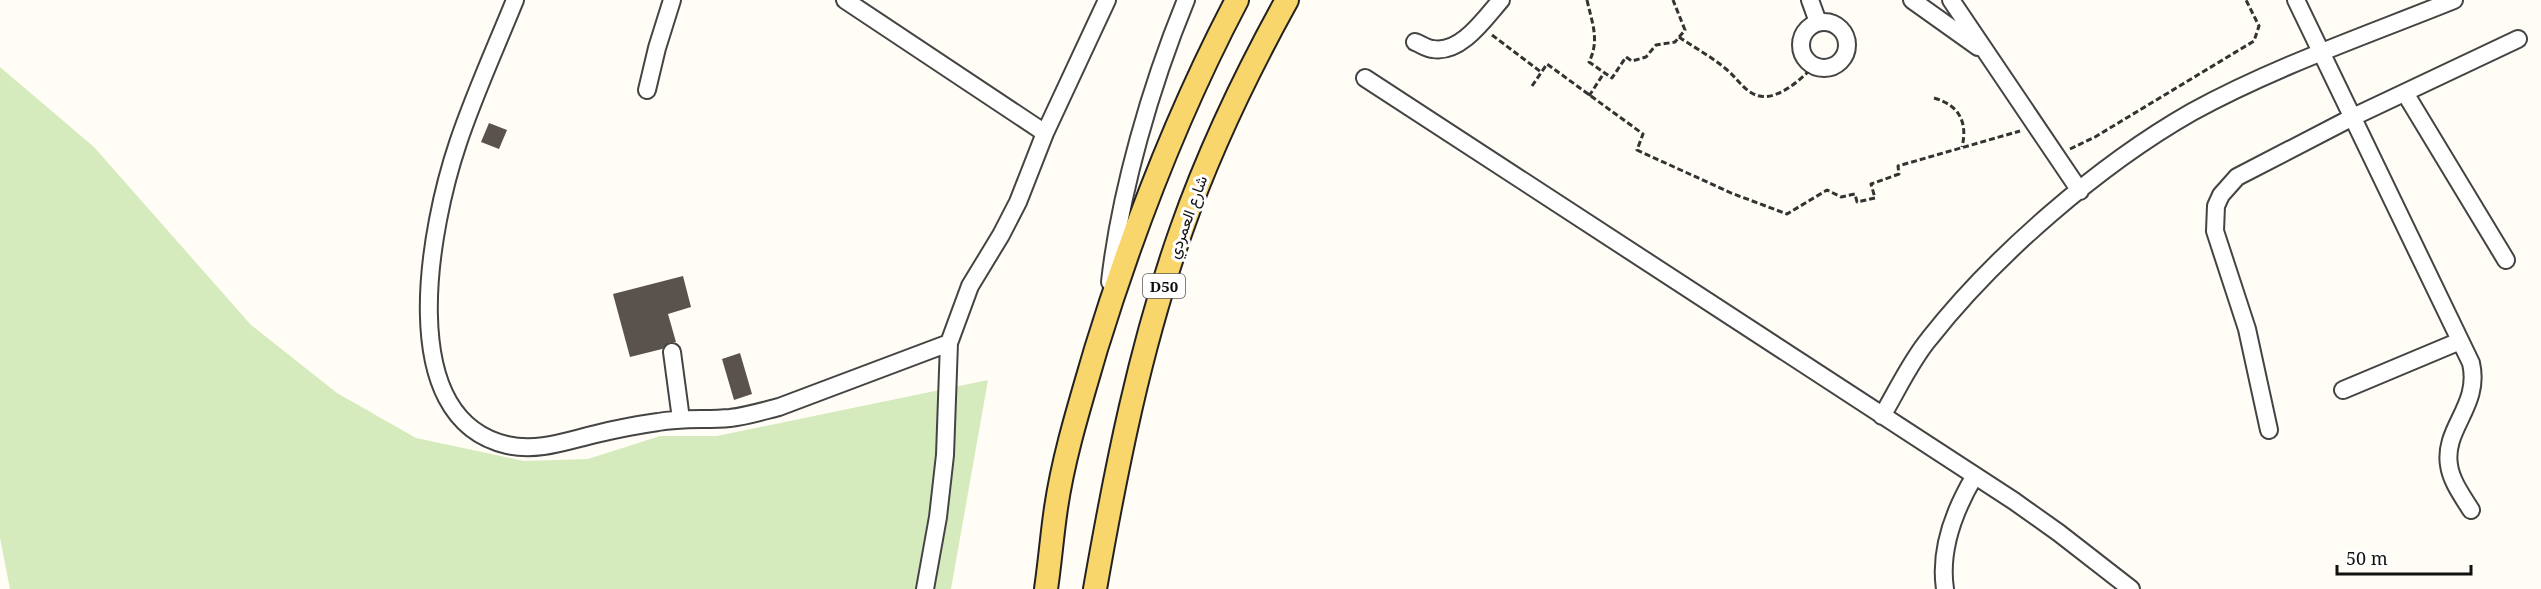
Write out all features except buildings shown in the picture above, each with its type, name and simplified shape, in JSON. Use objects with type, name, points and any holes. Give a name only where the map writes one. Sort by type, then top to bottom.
[{"type":"main road","name":"D50","points":[[1046,589],[1056,506],[1078,410],[1107,314],[1138,220],[1163,158],[1204,65],[1237,0]]},
{"type":"main road","name":"شارع العمردي","points":[[1095,589],[1129,415],[1180,232],[1230,112],[1287,0]]},
{"type":"street","points":[[515,0],[458,143],[437,222],[431,264],[431,351],[438,382],[453,410],[476,434],[507,445],[537,447],[624,428],[681,419],[731,418],[779,407],[949,343]]},
{"type":"street","points":[[647,90],[672,0]]},
{"type":"street","points":[[845,0],[1045,133]]},
{"type":"street","points":[[925,589],[938,517],[945,455],[949,343],[970,286],[1018,202],[1045,133],[1107,0]]},
{"type":"street","points":[[1107,314],[1113,261],[1139,145],[1165,53],[1186,0]]},
{"type":"street","points":[[1415,42],[1431,49],[1446,48],[1466,37],[1501,0]]},
{"type":"street","points":[[1810,0],[1818,22]]},
{"type":"street","points":[[1912,0],[1986,52]]},
{"type":"street","points":[[1951,0],[2080,191]]},
{"type":"street","points":[[2296,0],[2471,363],[2473,387],[2471,399],[2450,446],[2449,465],[2456,484],[2471,510]]},
{"type":"street","points":[[1881,416],[1928,340],[1994,268],[2080,191],[2124,157],[2192,112],[2322,53],[2452,0]]},
{"type":"street","points":[[1818,22],[1833,23],[1845,34],[1847,43],[1843,58],[1837,64],[1822,68],[1807,62],[1800,47],[1804,31],[1818,22]]},
{"type":"street","points":[[2269,430],[2247,329],[2215,231],[2216,206],[2228,185],[2237,177],[2353,117],[2518,39]]},
{"type":"street","points":[[1365,78],[2060,533],[2131,589]]},
{"type":"street","points":[[2405,93],[2506,260]]},
{"type":"street","points":[[2343,390],[2460,341]]},
{"type":"street","points":[[672,352],[681,419]]},
{"type":"street","points":[[1945,589],[1944,562],[1947,539],[1962,496],[1974,477]]},
{"type":"path","points":[[1587,0],[1596,36],[1594,52],[1588,62],[1612,78],[1626,57],[1632,61],[1646,57],[1656,45],[1675,42],[1679,37],[1684,30],[1673,0]]},
{"type":"path","points":[[2056,157],[2095,137],[2254,41],[2259,26],[2246,0]]},
{"type":"path","points":[[1479,24],[1541,72]]},
{"type":"path","points":[[1679,37],[1723,67],[1749,91],[1761,98],[1793,87],[1814,66]]},
{"type":"path","points":[[1532,86],[1546,64],[1643,134],[1637,150],[1731,193],[1787,214],[1827,190],[1841,197],[1854,194],[1857,202],[1875,198],[1871,184],[1899,174],[1898,166],[1979,144],[2003,134],[2037,128]]},
{"type":"path","points":[[1589,96],[1604,73]]},
{"type":"path","points":[[1934,98],[1947,101],[1957,110],[1963,121],[1965,134],[1962,147]]},
{"type":"green space","points":[[0,67],[94,147],[251,325],[337,393],[416,438],[524,461],[588,459],[660,436],[717,436],[988,380],[951,589],[10,589],[0,538]]}]
